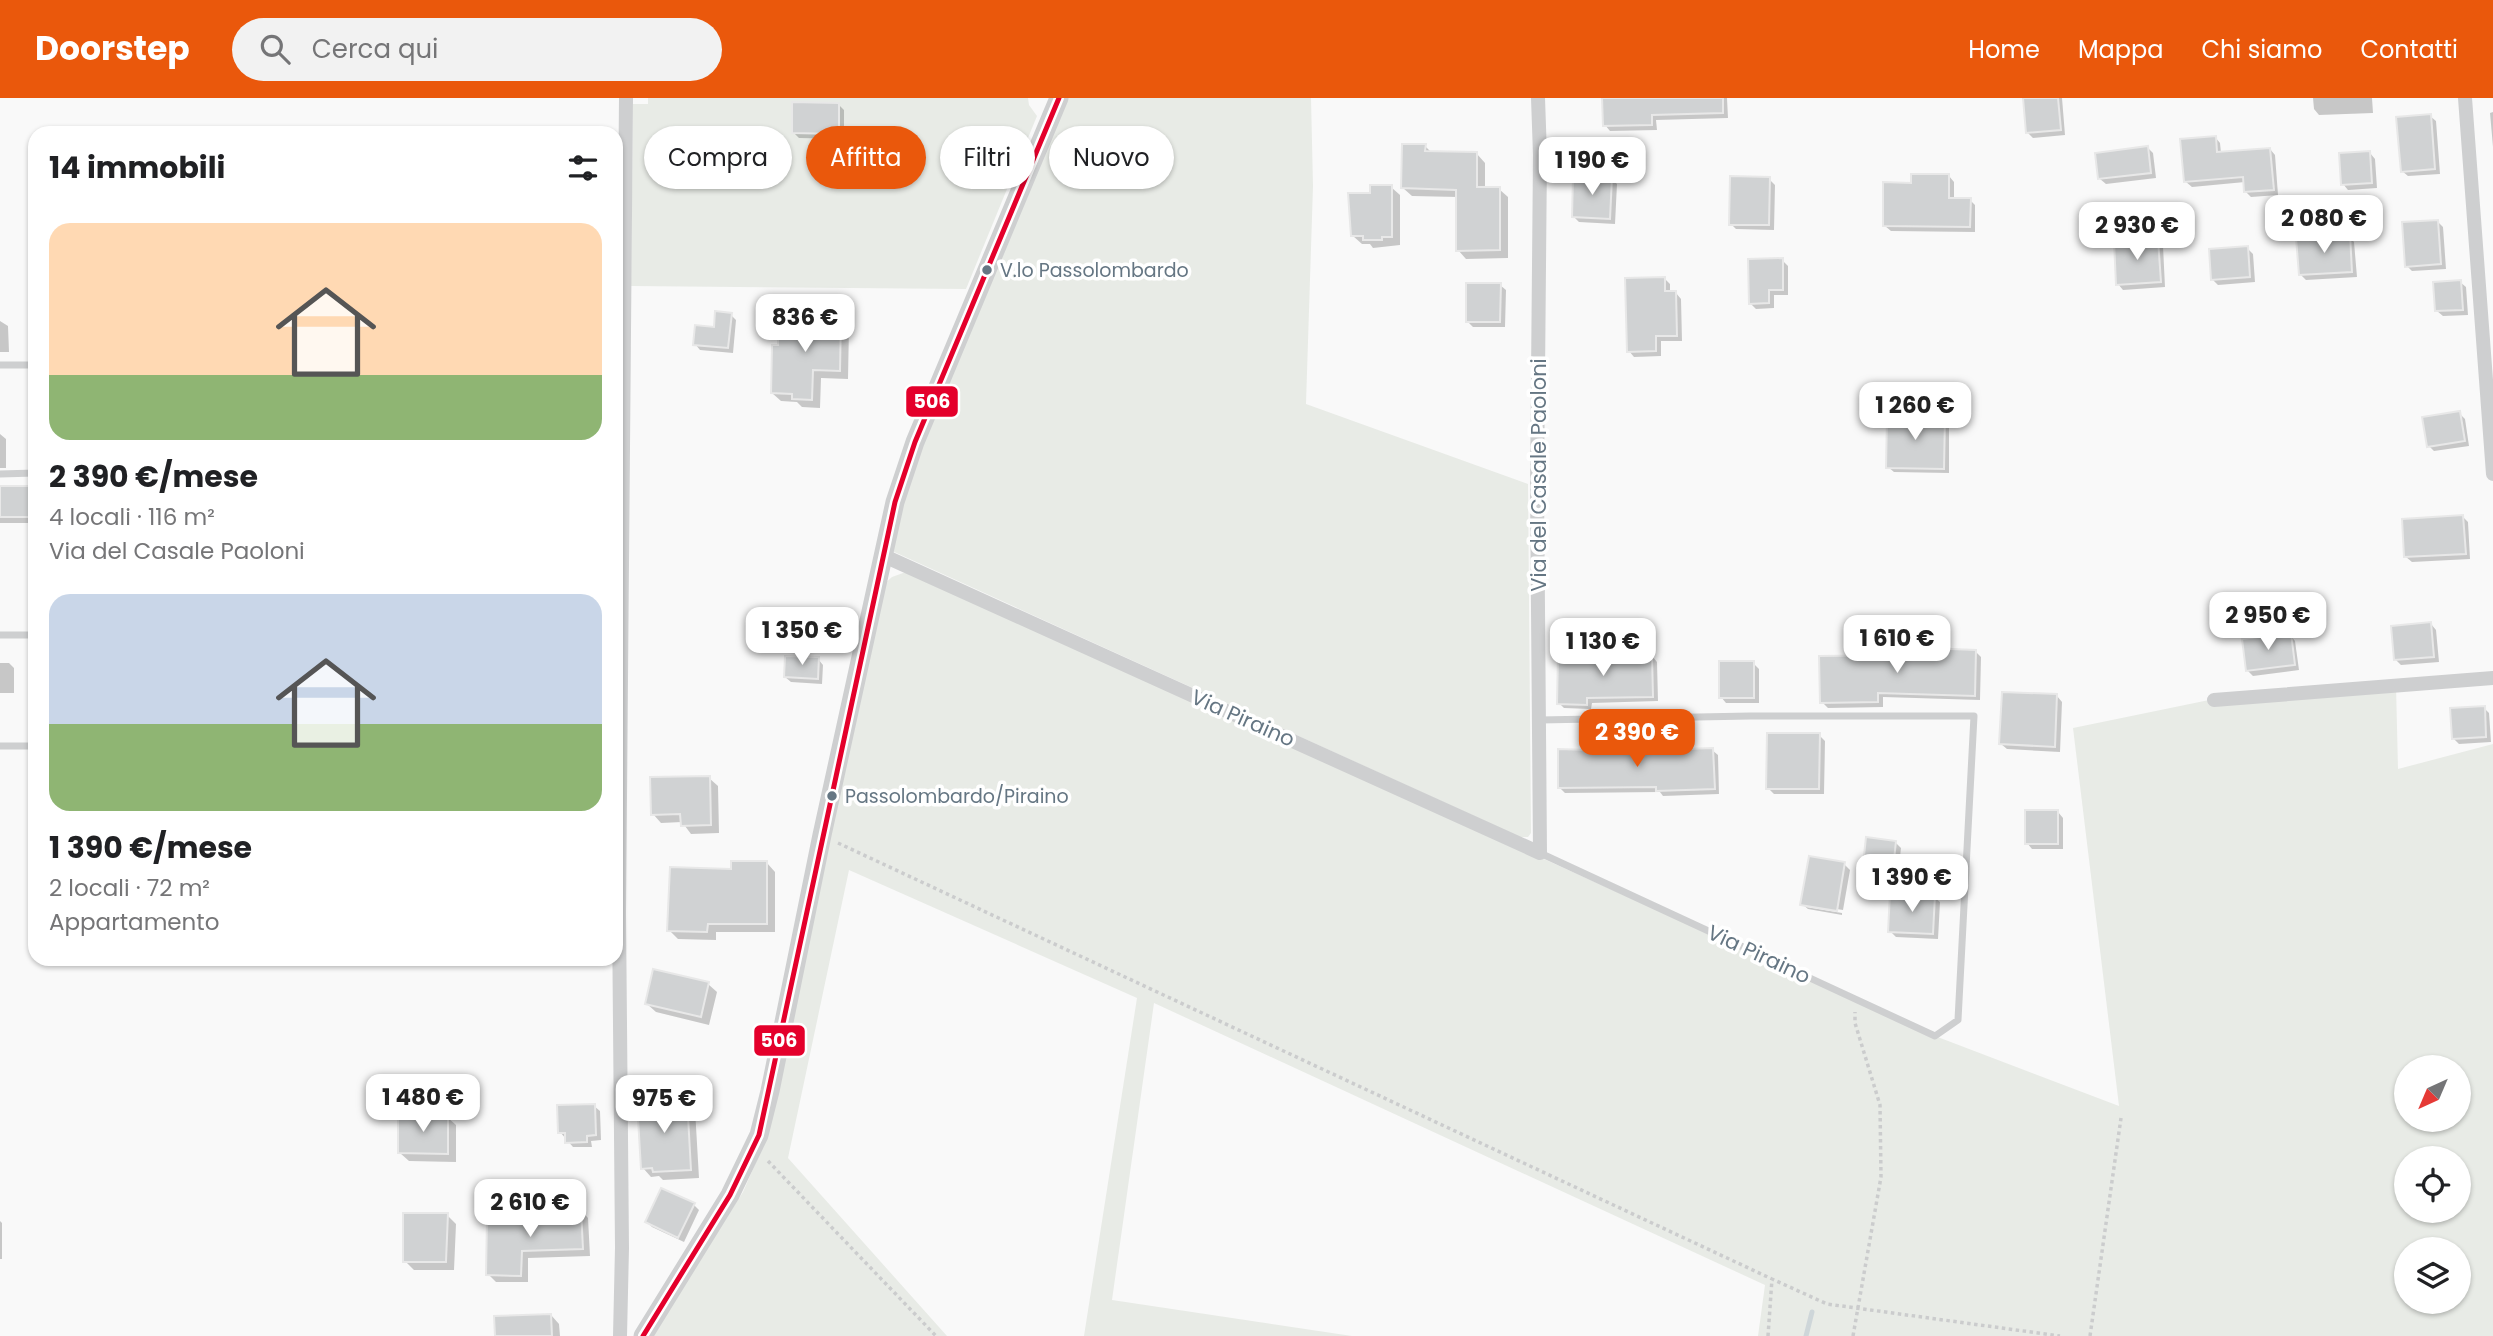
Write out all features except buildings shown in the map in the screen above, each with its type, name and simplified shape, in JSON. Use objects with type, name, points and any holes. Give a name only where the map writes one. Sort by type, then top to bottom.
[{"type":"street","points":[[623,447],[626,98]]},
{"type":"street","points":[[643,1336],[730,1195],[754,1147],[770,1091],[822,835],[895,502],[915,442],[1059,98]]},
{"type":"street","name":"Via del Casale Paoloni","points":[[1538,98],[1540,853]]},
{"type":"street","points":[[2465,98],[2493,474]]},
{"type":"street","name":"Via Piraino","points":[[882,555],[1540,853]]},
{"type":"street","points":[[2214,699],[2493,678]]},
{"type":"street","points":[[619,966],[622,1248],[620,1336]]},
{"type":"lane","points":[[0,365],[28,365]]},
{"type":"lane","points":[[0,474],[28,473]]},
{"type":"lane","points":[[0,635],[28,635]]},
{"type":"lane","name":"Via Piraino","points":[[1538,720],[1975,716],[1958,1020],[1935,1036],[1540,853]]},
{"type":"lane","points":[[0,746],[28,746]]},
{"type":"path","points":[[822,835],[1826,1304],[2060,1336]]},
{"type":"path","points":[[1853,1336],[1881,1177],[1880,1105],[1855,1023],[1854,999]]},
{"type":"path","points":[[2090,1336],[2121,1118]]},
{"type":"path","points":[[754,1147],[936,1336]]},
{"type":"path","points":[[1768,1336],[1772,1279]]},
{"type":"shaded area","points":[[648,98],[1028,98],[1029,105],[1037,116],[1033,126],[940,126],[940,189],[1007,189],[966,289],[631,286],[633,104],[648,104]]},
{"type":"shaded area","points":[[1065,98],[1311,98],[1313,186],[1306,404],[1528,484],[1531,833],[1528,837],[1520,837],[890,550],[915,463],[1028,189],[1035,189],[1035,171],[1049,137],[1049,189],[1174,189],[1174,126],[1053,126]]},
{"type":"shaded area","points":[[912,573],[1935,1036],[2119,1106],[2073,728],[2214,699],[2396,685],[2398,769],[2493,744],[2493,1336],[1758,1336],[1765,1285],[1154,1003],[1112,1300],[1352,1336],[1084,1336],[1137,998],[849,870],[788,1158],[947,1336],[650,1336],[743,1192],[763,1146],[884,584],[892,577]]},
{"type":"waterway","points":[[1806,1336],[1812,1312]]},
{"type":"transit line","name":"506","points":[[643,1336],[730,1195],[759,1135],[895,502],[915,442],[1059,98]]},
{"type":"place","name":"V.lo Passolombardo","points":[[987,270]]},
{"type":"place","name":"Passolombardo/Piraino","points":[[832,796]]}]
